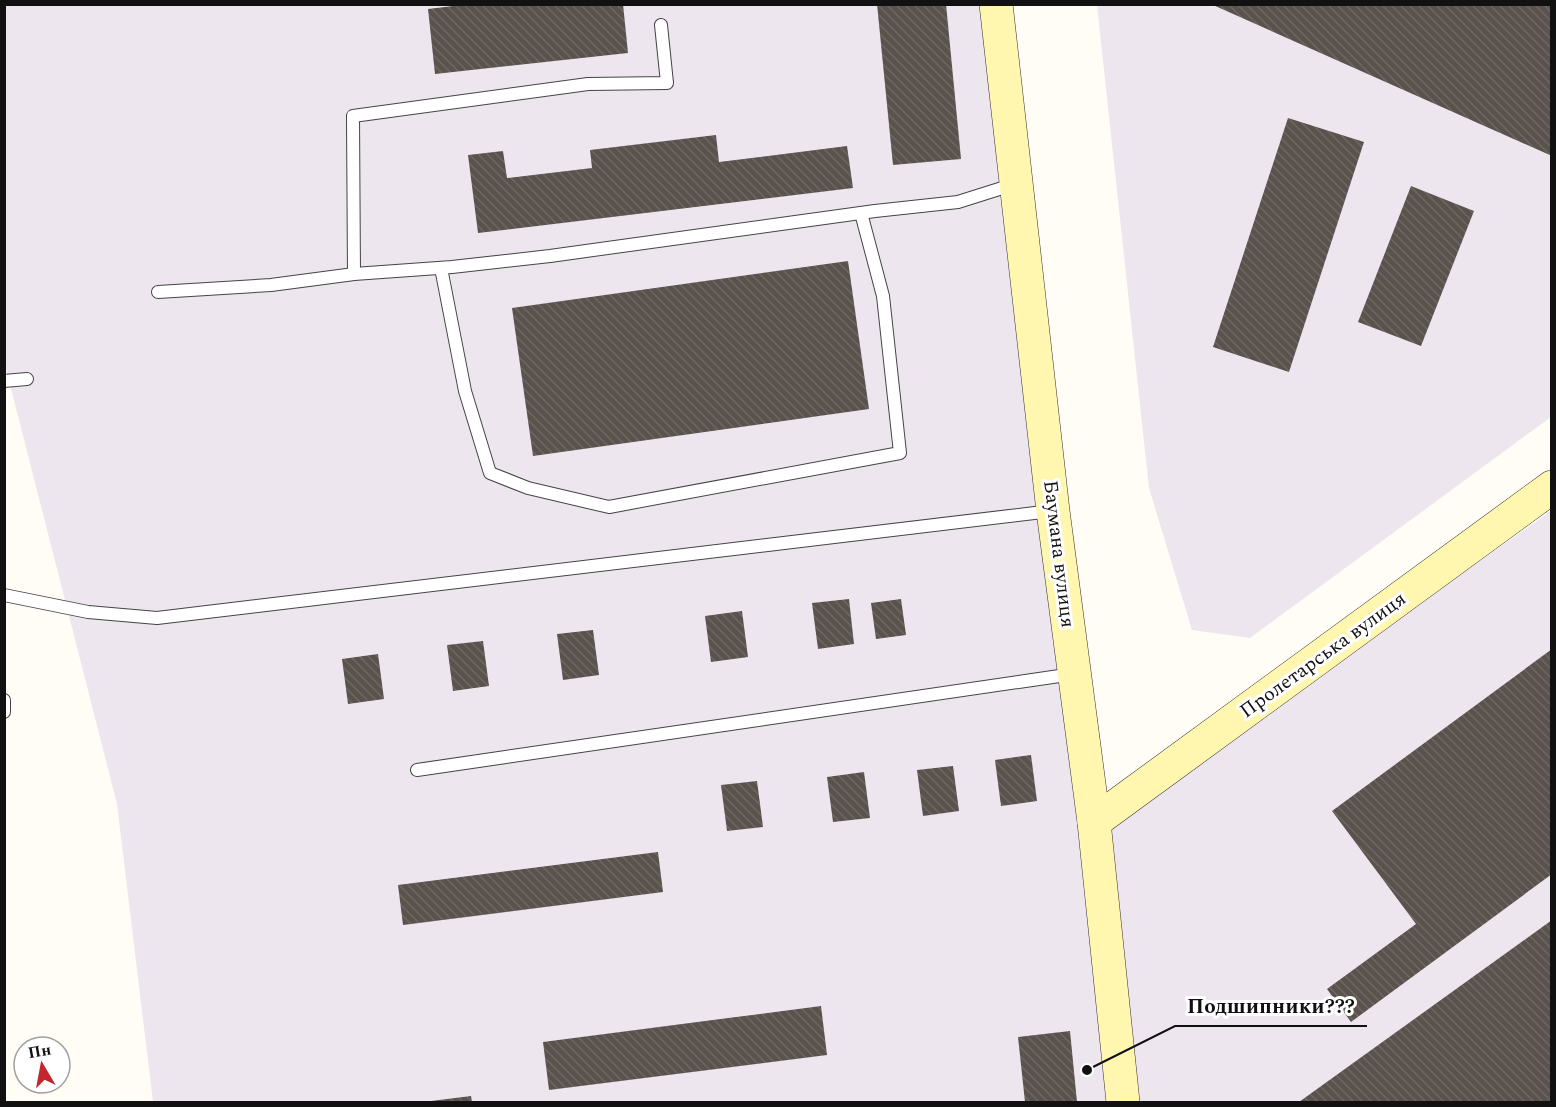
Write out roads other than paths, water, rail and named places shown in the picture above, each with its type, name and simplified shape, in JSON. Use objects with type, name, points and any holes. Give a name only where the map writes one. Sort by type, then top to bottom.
[{"type":"main road","name":"Баумана вулиця","points":[[996,4],[1053,511],[1094,822],[1123,1102]]},
{"type":"main road","name":"Пролетарська вулиця","points":[[1094,822],[1551,487]]},
{"type":"lane","points":[[354,274],[353,116],[588,84],[667,83],[661,25]]},
{"type":"lane","points":[[158,292],[271,285],[354,274],[550,256],[861,213],[958,202],[1016,184]]},
{"type":"lane","points":[[441,267],[465,391],[490,473],[528,488],[609,507],[900,453],[883,296],[861,213]]},
{"type":"lane","points":[[4,381],[27,379]]},
{"type":"lane","points":[[4,595],[88,612],[157,618],[1053,511]]},
{"type":"lane","points":[[417,770],[1074,674]]},
{"type":"lane","points":[[4,700],[4,712]]},
{"type":"place","name":"Подшипники???","points":[[1087,1070]]}]
